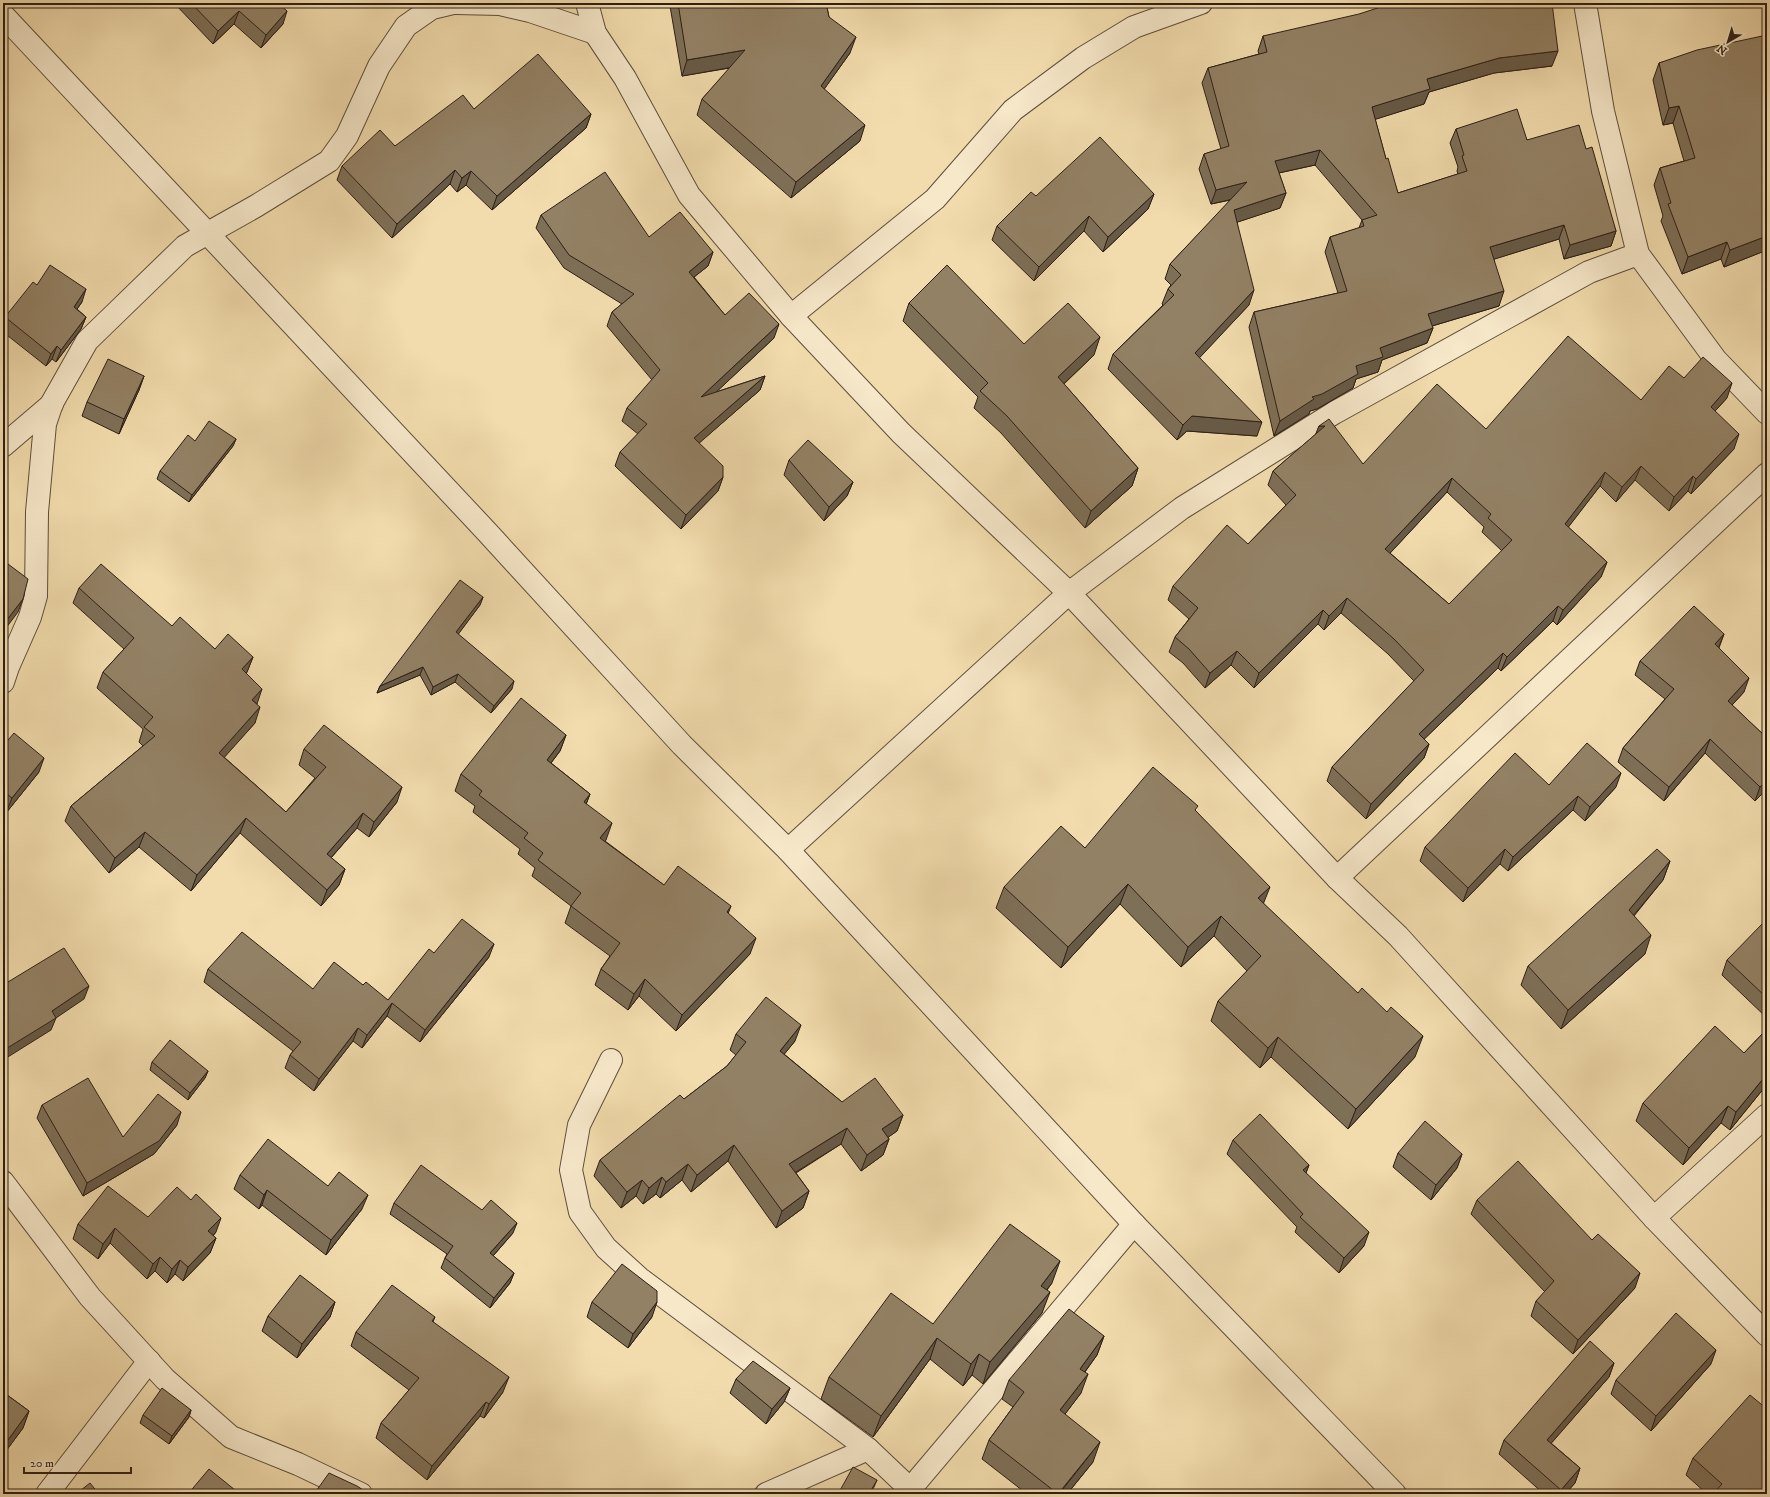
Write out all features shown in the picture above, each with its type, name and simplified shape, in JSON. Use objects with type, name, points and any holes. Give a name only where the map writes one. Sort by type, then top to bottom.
[{"type":"street","points":[[3,682],[30,617],[36,596],[40,468],[45,424],[52,403],[87,341],[185,246],[330,161],[347,136],[379,66],[406,26],[432,8],[455,3],[500,4],[530,11],[595,33]]},
{"type":"street","points":[[587,3],[595,33],[625,78],[689,195],[791,316],[901,433],[1069,594],[1336,878],[1398,936],[1654,1218],[1767,1335]]},
{"type":"street","points":[[791,316],[935,199],[1013,110],[1083,58],[1134,26],[1201,3]]},
{"type":"street","points":[[1585,3],[1603,111],[1638,254],[1716,360],[1767,413]]},
{"type":"street","points":[[3,15],[487,532],[682,745],[788,850],[1134,1224],[1395,1494]]},
{"type":"street","points":[[788,850],[1069,594],[1182,508],[1334,413],[1589,272],[1638,254]]},
{"type":"street","points":[[3,446],[52,403]]},
{"type":"street","points":[[1336,878],[1599,634],[1767,474]]},
{"type":"street","points":[[611,1060],[579,1125],[571,1170],[580,1212],[606,1248],[639,1278],[868,1449],[908,1491],[1134,1224]]},
{"type":"street","points":[[1654,1218],[1767,1115]]},
{"type":"street","points":[[3,1182],[90,1297],[165,1380],[231,1437],[298,1464],[361,1494]]},
{"type":"street","points":[[47,1494],[149,1361]]},
{"type":"street","points":[[766,1494],[868,1449]]},
{"type":"building","points":[[191,3],[278,3],[287,11],[266,35],[239,11],[218,31]]},
{"type":"building","points":[[678,3],[826,3],[829,17],[856,37],[821,86],[865,125],[796,182],[702,99],[745,50],[687,60]]},
{"type":"building","points":[[1393,3],[1552,3],[1558,51],[1499,58],[1427,79],[1430,89],[1372,107],[1386,159],[1388,158],[1398,193],[1467,171],[1456,129],[1517,109],[1527,140],[1579,125],[1586,149],[1592,147],[1616,231],[1570,245],[1564,225],[1490,247],[1504,291],[1428,314],[1433,328],[1380,348],[1383,357],[1356,366],[1358,374],[1322,394],[1312,397],[1314,399],[1280,421],[1254,312],[1347,291],[1330,237],[1364,226],[1362,220],[1377,215],[1320,150],[1275,161],[1286,193],[1234,210],[1254,290],[1195,353],[1262,422],[1192,416],[1183,425],[1113,354],[1174,295],[1168,289],[1181,275],[1170,264],[1247,182],[1216,190],[1204,154],[1229,146],[1208,68],[1267,52],[1263,36],[1359,14]]},
{"type":"building","points":[[1767,35],[1767,236],[1730,250],[1727,242],[1688,257],[1668,204],[1671,203],[1660,168],[1695,158],[1679,106],[1669,108],[1659,63],[1697,50]]},
{"type":"building","points":[[538,54],[591,114],[497,196],[471,171],[462,178],[455,170],[397,224],[342,166],[380,130],[395,146],[463,95],[474,109]]},
{"type":"building","points":[[1100,137],[1154,194],[1108,237],[1089,216],[1039,267],[997,226],[1031,192],[1036,196]]},
{"type":"building","points":[[605,172],[649,237],[680,212],[713,252],[689,272],[725,315],[749,293],[779,324],[701,397],[765,376],[694,438],[723,466],[723,477],[686,515],[620,452],[647,424],[627,408],[660,370],[612,312],[634,294],[569,255],[541,215]]},
{"type":"building","points":[[50,265],[86,289],[74,307],[86,317],[61,350],[57,346],[51,354],[5,317],[33,282],[37,285]]},
{"type":"building","points":[[947,265],[1024,344],[1068,303],[1100,337],[1058,377],[1138,468],[1091,511],[1007,416],[980,391],[988,383],[909,303]]},
{"type":"building","points":[[1568,336],[1641,400],[1669,366],[1684,378],[1703,357],[1732,383],[1711,407],[1739,434],[1696,479],[1693,476],[1674,497],[1641,466],[1622,487],[1605,472],[1565,524],[1607,562],[1563,610],[1558,606],[1507,657],[1503,653],[1419,734],[1429,744],[1371,804],[1332,767],[1424,670],[1394,639],[1347,598],[1329,616],[1323,610],[1259,673],[1237,651],[1210,673],[1189,649],[1175,637],[1198,608],[1173,586],[1227,525],[1248,544],[1296,495],[1273,471],[1325,426],[1319,426],[1329,419],[1363,464],[1437,384],[1486,429]],"holes":[[[1452,478],[1491,514],[1488,518],[1512,540],[1449,604],[1385,549]]]},
{"type":"building","points":[[108,359],[144,376],[124,419],[87,402]]},
{"type":"building","points":[[209,421],[236,439],[192,495],[160,471],[188,435],[195,441]]},
{"type":"building","points":[[808,440],[853,482],[829,507],[789,460]]},
{"type":"building","points":[[8,564],[28,579],[23,599],[3,625],[3,570]]},
{"type":"building","points":[[101,564],[172,626],[180,617],[215,649],[228,634],[253,657],[242,669],[262,689],[252,700],[260,707],[219,753],[286,812],[326,767],[304,749],[324,725],[402,787],[374,822],[363,813],[327,854],[345,869],[327,890],[246,818],[197,875],[145,832],[115,858],[71,806],[155,736],[144,727],[153,717],[103,672],[134,638],[79,588]]},
{"type":"building","points":[[460,580],[483,597],[456,632],[514,681],[494,706],[458,674],[433,687],[423,667],[380,686]]},
{"type":"building","points":[[1694,606],[1724,634],[1715,644],[1749,678],[1728,701],[1767,738],[1767,780],[1760,787],[1710,739],[1669,787],[1623,748],[1674,689],[1640,661]]},
{"type":"building","points":[[521,698],[566,735],[547,760],[590,794],[584,802],[612,823],[600,838],[664,885],[678,866],[731,906],[727,912],[756,938],[682,1015],[645,979],[634,994],[601,969],[620,943],[571,906],[581,893],[538,860],[543,853],[524,838],[528,833],[479,795],[482,791],[461,774]]},
{"type":"building","points":[[14,733],[44,758],[12,798],[3,791],[3,746]]},
{"type":"building","points":[[1587,743],[1621,773],[1590,807],[1578,796],[1513,857],[1505,849],[1468,888],[1425,847],[1515,753],[1549,785]]},
{"type":"building","points":[[1153,767],[1198,806],[1195,810],[1270,887],[1258,898],[1358,993],[1362,988],[1387,1012],[1391,1007],[1423,1036],[1356,1109],[1278,1037],[1268,1048],[1218,1001],[1261,956],[1221,916],[1188,947],[1128,884],[1068,947],[1004,887],[1061,826],[1085,848]]},
{"type":"building","points":[[1657,849],[1670,861],[1629,910],[1651,935],[1568,1010],[1528,966]]},
{"type":"building","points":[[462,919],[494,944],[425,1030],[392,1003],[367,1035],[358,1028],[319,1079],[290,1055],[301,1042],[208,969],[242,932],[313,989],[334,962],[363,985],[366,982],[388,1000],[429,949],[434,953]]},
{"type":"building","points":[[1764,922],[1767,925],[1767,998],[1727,960]]},
{"type":"building","points":[[64,948],[89,986],[52,1011],[56,1018],[4,1050],[3,985]]},
{"type":"building","points":[[766,997],[801,1025],[780,1051],[842,1102],[875,1078],[903,1115],[882,1129],[889,1139],[867,1155],[847,1128],[789,1164],[809,1191],[782,1211],[734,1145],[697,1175],[688,1164],[666,1182],[662,1177],[649,1188],[642,1180],[627,1192],[600,1160],[680,1095],[684,1099],[727,1066],[746,1042],[736,1034]]},
{"type":"building","points":[[1715,1026],[1744,1053],[1767,1029],[1767,1074],[1736,1112],[1728,1106],[1689,1148],[1643,1103]]},
{"type":"building","points":[[170,1040],[208,1071],[190,1093],[152,1062]]},
{"type":"building","points":[[88,1078],[123,1137],[158,1094],[181,1112],[159,1141],[87,1183],[42,1105]]},
{"type":"building","points":[[1260,1114],[1309,1165],[1303,1170],[1369,1232],[1344,1258],[1300,1217],[1303,1214],[1233,1140]]},
{"type":"building","points":[[1425,1121],[1462,1154],[1436,1185],[1398,1153]]},
{"type":"building","points":[[268,1139],[328,1186],[339,1172],[368,1195],[331,1240],[267,1190],[264,1195],[240,1175]]},
{"type":"building","points":[[1518,1161],[1592,1240],[1598,1234],[1640,1273],[1578,1340],[1536,1301],[1554,1281],[1477,1200]]},
{"type":"building","points":[[421,1165],[482,1210],[491,1200],[517,1223],[490,1253],[514,1273],[494,1298],[445,1258],[453,1246],[394,1203]]},
{"type":"building","points":[[108,1186],[148,1217],[177,1187],[191,1200],[196,1194],[221,1218],[208,1231],[216,1238],[188,1267],[180,1260],[172,1269],[160,1257],[153,1264],[115,1228],[103,1244],[78,1224]]},
{"type":"building","points":[[1010,1224],[1060,1261],[1041,1286],[1050,1292],[990,1362],[979,1354],[971,1364],[937,1338],[881,1416],[829,1377],[891,1293],[933,1324]]},
{"type":"building","points":[[622,1264],[657,1291],[657,1302],[633,1334],[592,1302]]},
{"type":"building","points":[[300,1275],[335,1302],[302,1344],[268,1316]]},
{"type":"building","points":[[392,1285],[435,1317],[432,1321],[509,1377],[489,1404],[486,1402],[432,1466],[381,1423],[419,1378],[356,1332]]},
{"type":"building","points":[[1069,1309],[1104,1336],[1080,1369],[1088,1374],[1060,1410],[1100,1442],[1058,1494],[989,1440],[1024,1392],[1009,1380]]},
{"type":"building","points":[[1676,1313],[1716,1350],[1656,1416],[1616,1380]]},
{"type":"building","points":[[1590,1341],[1614,1363],[1547,1440],[1580,1468],[1561,1490],[1504,1440]]},
{"type":"building","points":[[753,1361],[790,1388],[772,1409],[736,1379]]},
{"type":"building","points":[[162,1388],[191,1410],[172,1436],[143,1415]]},
{"type":"building","points":[[3,1392],[29,1411],[8,1440],[3,1436]]},
{"type":"building","points":[[1750,1395],[1767,1409],[1767,1494],[1713,1494],[1722,1484],[1693,1458]]},
{"type":"building","points":[[853,1467],[877,1480],[869,1494],[838,1494]]},
{"type":"building","points":[[209,1469],[240,1494],[188,1494]]},
{"type":"building","points":[[329,1473],[357,1486],[369,1494],[314,1494]]},
{"type":"building","points":[[90,1483],[99,1494],[76,1494]]}]
